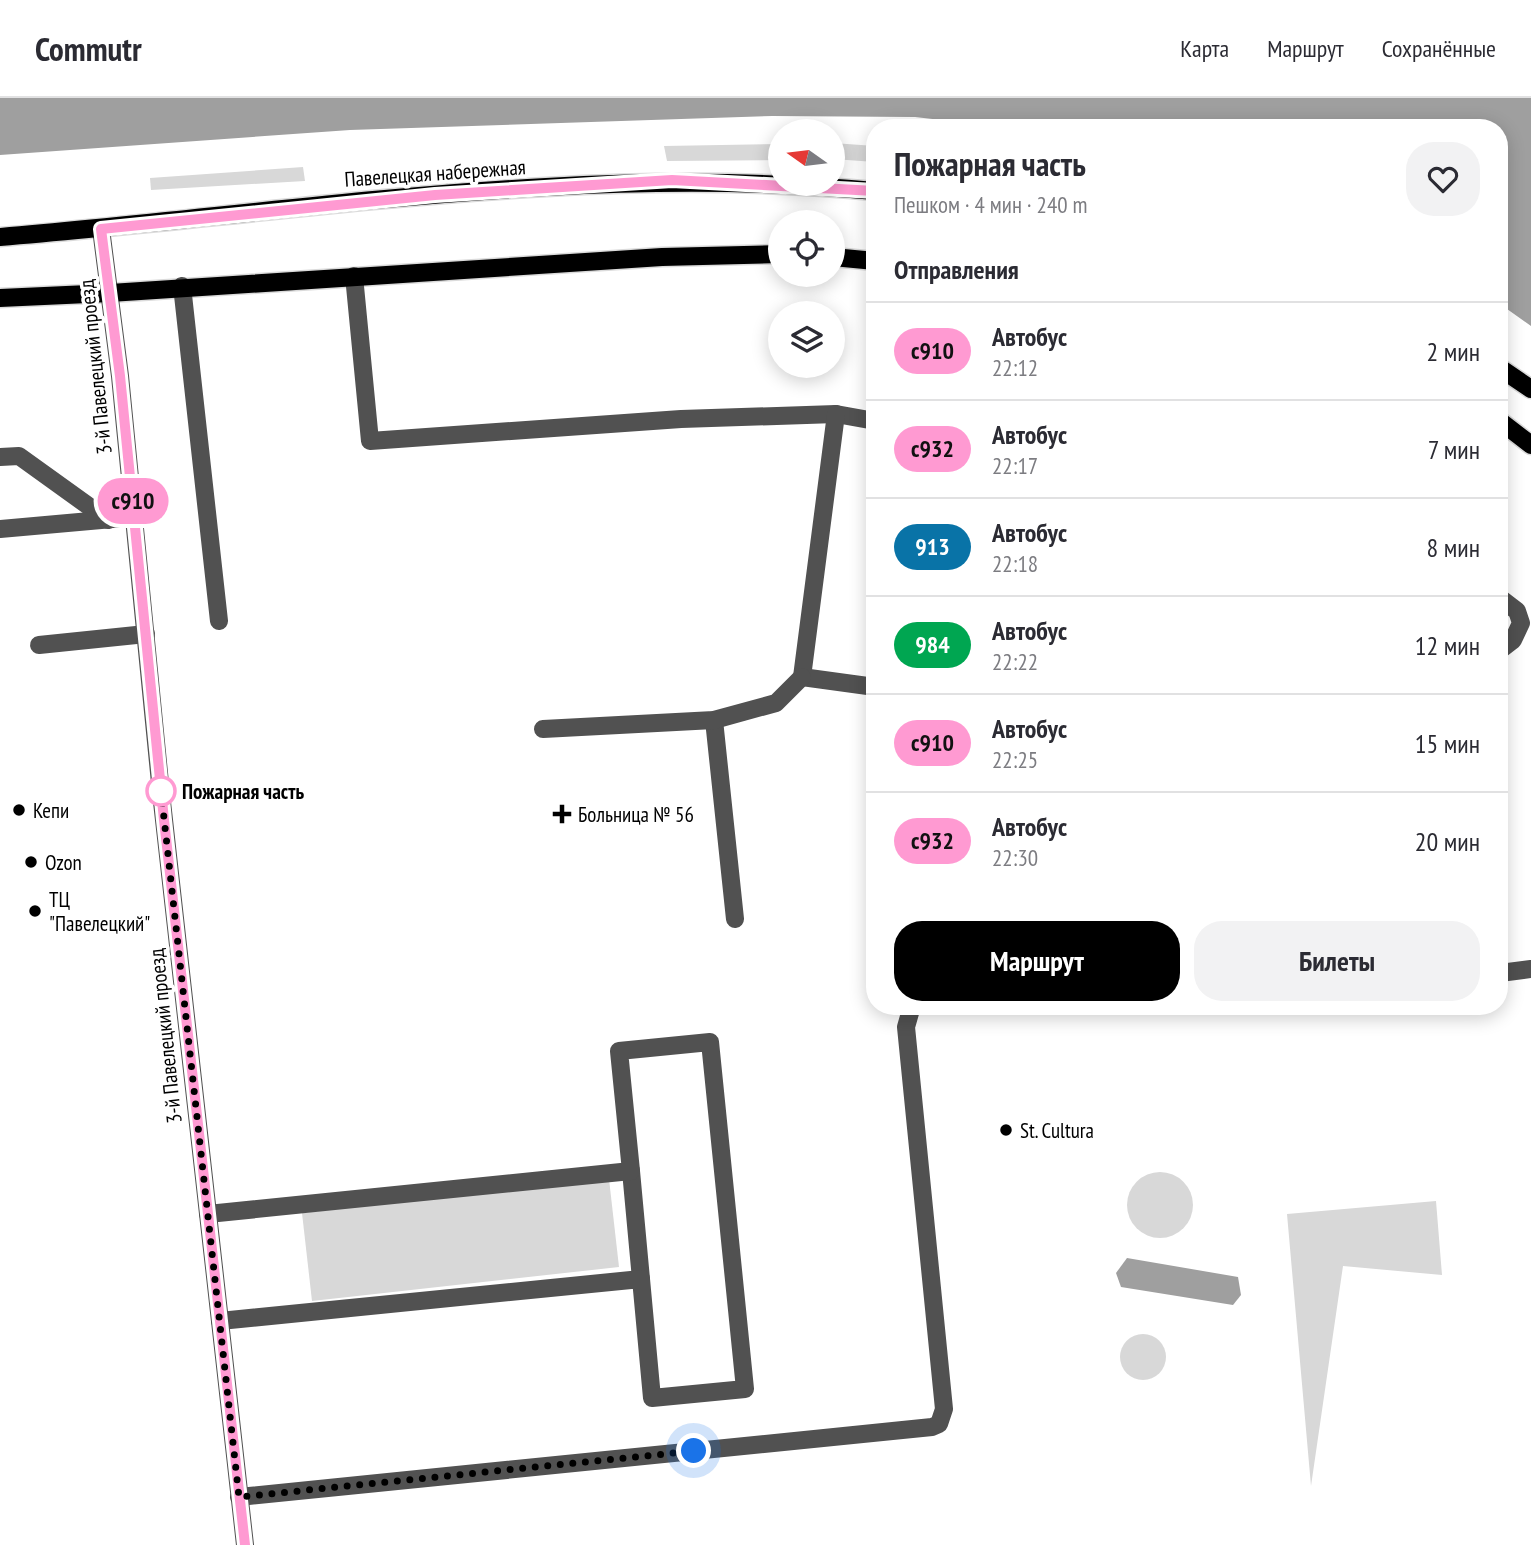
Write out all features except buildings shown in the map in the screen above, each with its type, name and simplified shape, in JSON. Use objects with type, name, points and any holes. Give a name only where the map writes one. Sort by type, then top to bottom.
[{"type":"main road","name":"Павелецкая набережная","points":[[0,237],[435,195],[672,180],[866,191]]},
{"type":"main road","points":[[0,298],[662,257],[768,254]]},
{"type":"main road","points":[[845,258],[866,260]]},
{"type":"main road","points":[[1508,373],[1531,389]]},
{"type":"main road","points":[[1508,427],[1531,445]]},
{"type":"street","name":"3-й Павелецкий проезд","points":[[101,229],[135,517],[245,1545]]},
{"type":"street","points":[[354,276],[370,441],[681,419],[836,414],[866,419]]},
{"type":"street","points":[[182,286],[219,621]]},
{"type":"street","points":[[543,729],[714,720],[776,703],[802,677],[836,414]]},
{"type":"street","points":[[0,457],[19,456],[108,520]]},
{"type":"street","points":[[0,529],[135,517]]},
{"type":"street","points":[[1508,604],[1517,611],[1521,623],[1513,640],[1508,644]]},
{"type":"street","points":[[39,645],[146,634]]},
{"type":"street","points":[[802,677],[866,686]]},
{"type":"street","points":[[714,720],[735,919]]},
{"type":"street","points":[[1508,972],[1531,970]]},
{"type":"street","points":[[239,1497],[932,1427],[939,1423],[944,1409],[906,1027],[909,1015]]},
{"type":"street","points":[[710,1042],[745,1389],[652,1398],[641,1279],[619,1051],[710,1042]]},
{"type":"street","points":[[208,1213],[631,1171]]},
{"type":"street","points":[[220,1321],[641,1279]]},
{"type":"shaded area","points":[[0,98],[1531,98],[1531,326],[1508,310],[1508,119],[932,119],[772,116],[350,130],[0,155]]},
{"type":"shaded area","points":[[768,144],[768,160],[667,161],[664,146]]},
{"type":"shaded area","points":[[845,144],[866,145],[866,161],[845,160]]},
{"type":"shaded area","points":[[303,167],[305,181],[151,190],[150,178]]},
{"type":"shaded area","points":[[1160,1172],[1173,1174],[1188,1187],[1193,1205],[1191,1218],[1178,1233],[1160,1238],[1147,1236],[1132,1223],[1127,1205],[1129,1192],[1142,1177]]},
{"type":"shaded area","points":[[609,1179],[619,1267],[312,1301],[302,1213]]},
{"type":"shaded area","points":[[1436,1201],[1442,1275],[1343,1266],[1311,1486],[1287,1214]]},
{"type":"shaded area","points":[[1127,1258],[1238,1277],[1241,1295],[1233,1305],[1121,1287],[1116,1273]]},
{"type":"shaded area","points":[[1143,1334],[1160,1340],[1166,1357],[1160,1374],[1143,1380],[1126,1374],[1120,1357],[1126,1340]]},
{"type":"bus line","name":"с910","points":[[245,1545],[164,820],[120,376],[101,229],[146,222],[435,195],[672,180],[866,191]]},
{"type":"place","name":"Пожарная часть","points":[[161,791]]},
{"type":"place","name":"Кепи","points":[[19,810]]},
{"type":"place","name":"Больница № 56","points":[[562,814]]},
{"type":"place","name":"Ozon","points":[[31,862]]},
{"type":"place","name":"ТЦ \"Павелецкий\"","points":[[35,911]]},
{"type":"place","name":"St. Cultura","points":[[1006,1130]]},
{"type":"route","points":[[161,791],[239,1497],[694,1451]]}]
